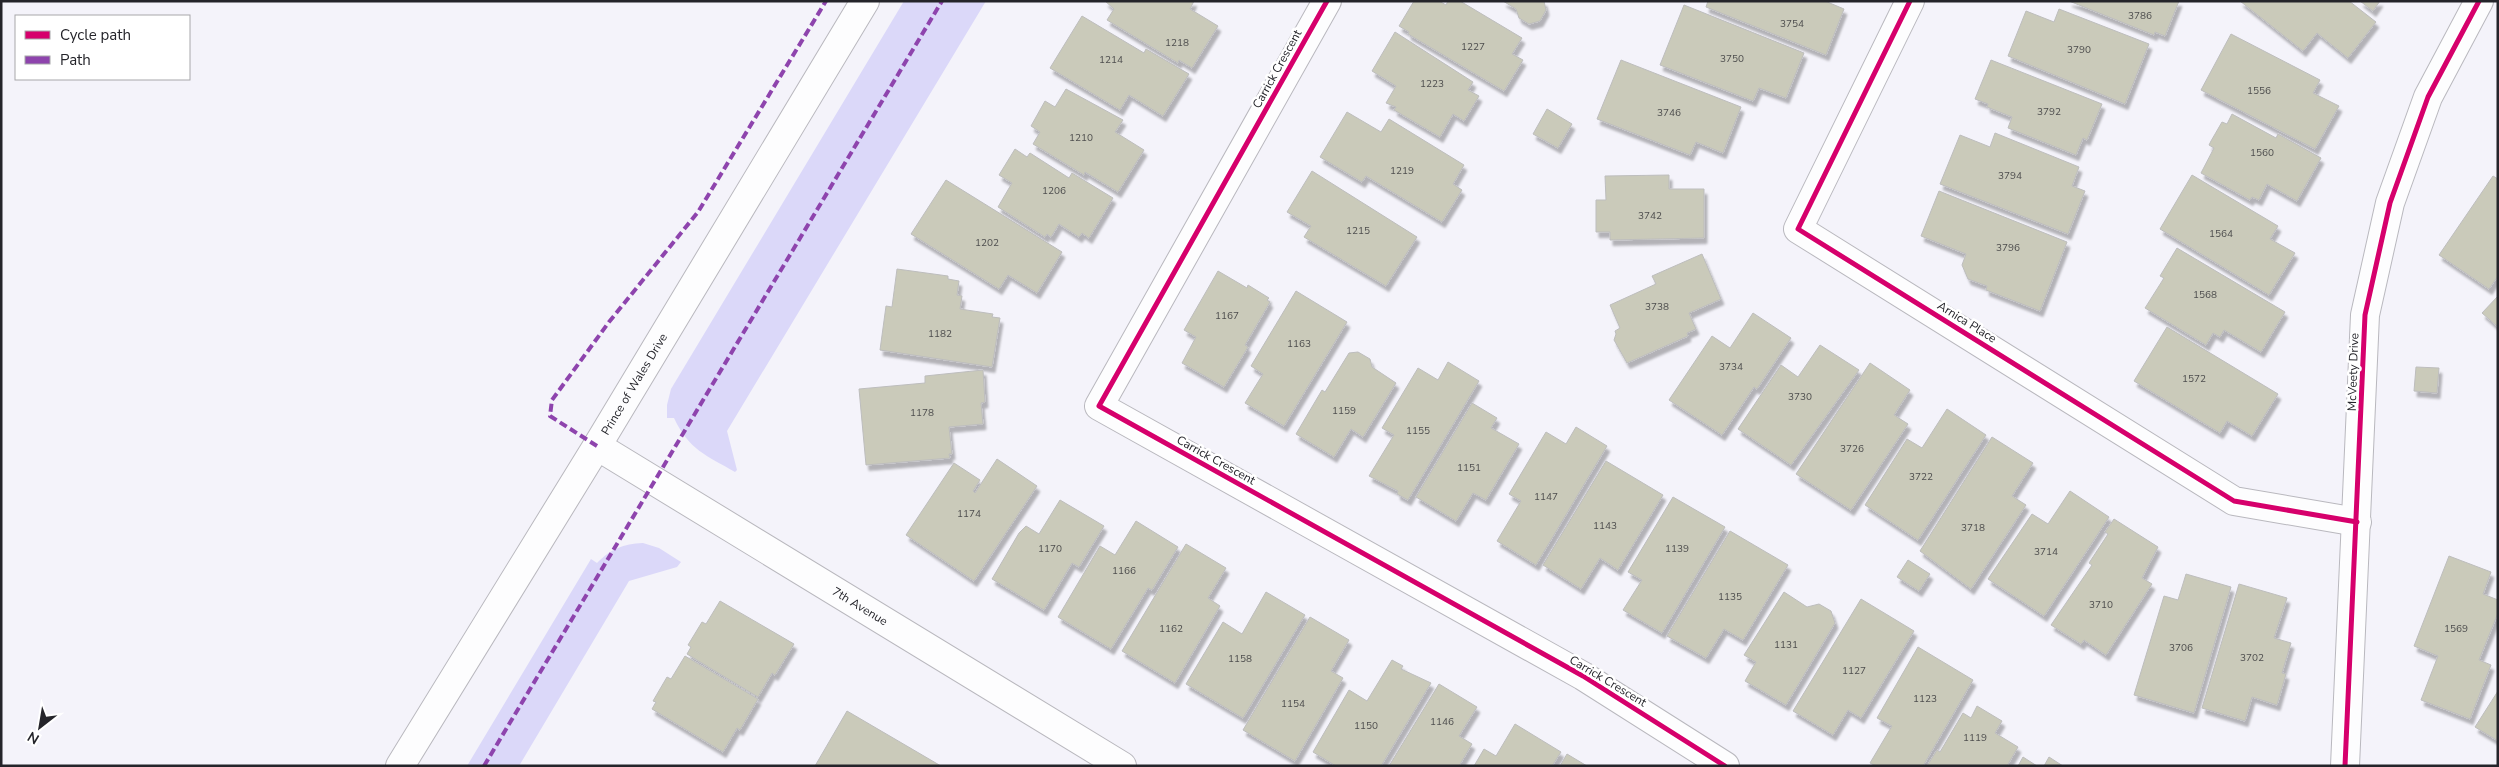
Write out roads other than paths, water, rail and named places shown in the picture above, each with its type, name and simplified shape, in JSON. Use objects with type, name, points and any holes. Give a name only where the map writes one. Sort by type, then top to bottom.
[{"type":"street","name":"Prince of Wales Drive","points":[[400,766],[597,446],[865,1]]},
{"type":"street","name":"Carrick Crescent","points":[[1327,1],[1099,406],[1583,676],[1725,766]]},
{"type":"street","name":"Arnica Place","points":[[1910,1],[1798,229],[2234,501],[2357,522]]},
{"type":"street","name":"McVeety Drive","points":[[2345,766],[2365,315],[2390,203],[2428,97],[2479,1]]},
{"type":"street","points":[[2491,1],[2498,6]]},
{"type":"street","name":"7th Avenue","points":[[597,446],[1122,766]]}]
